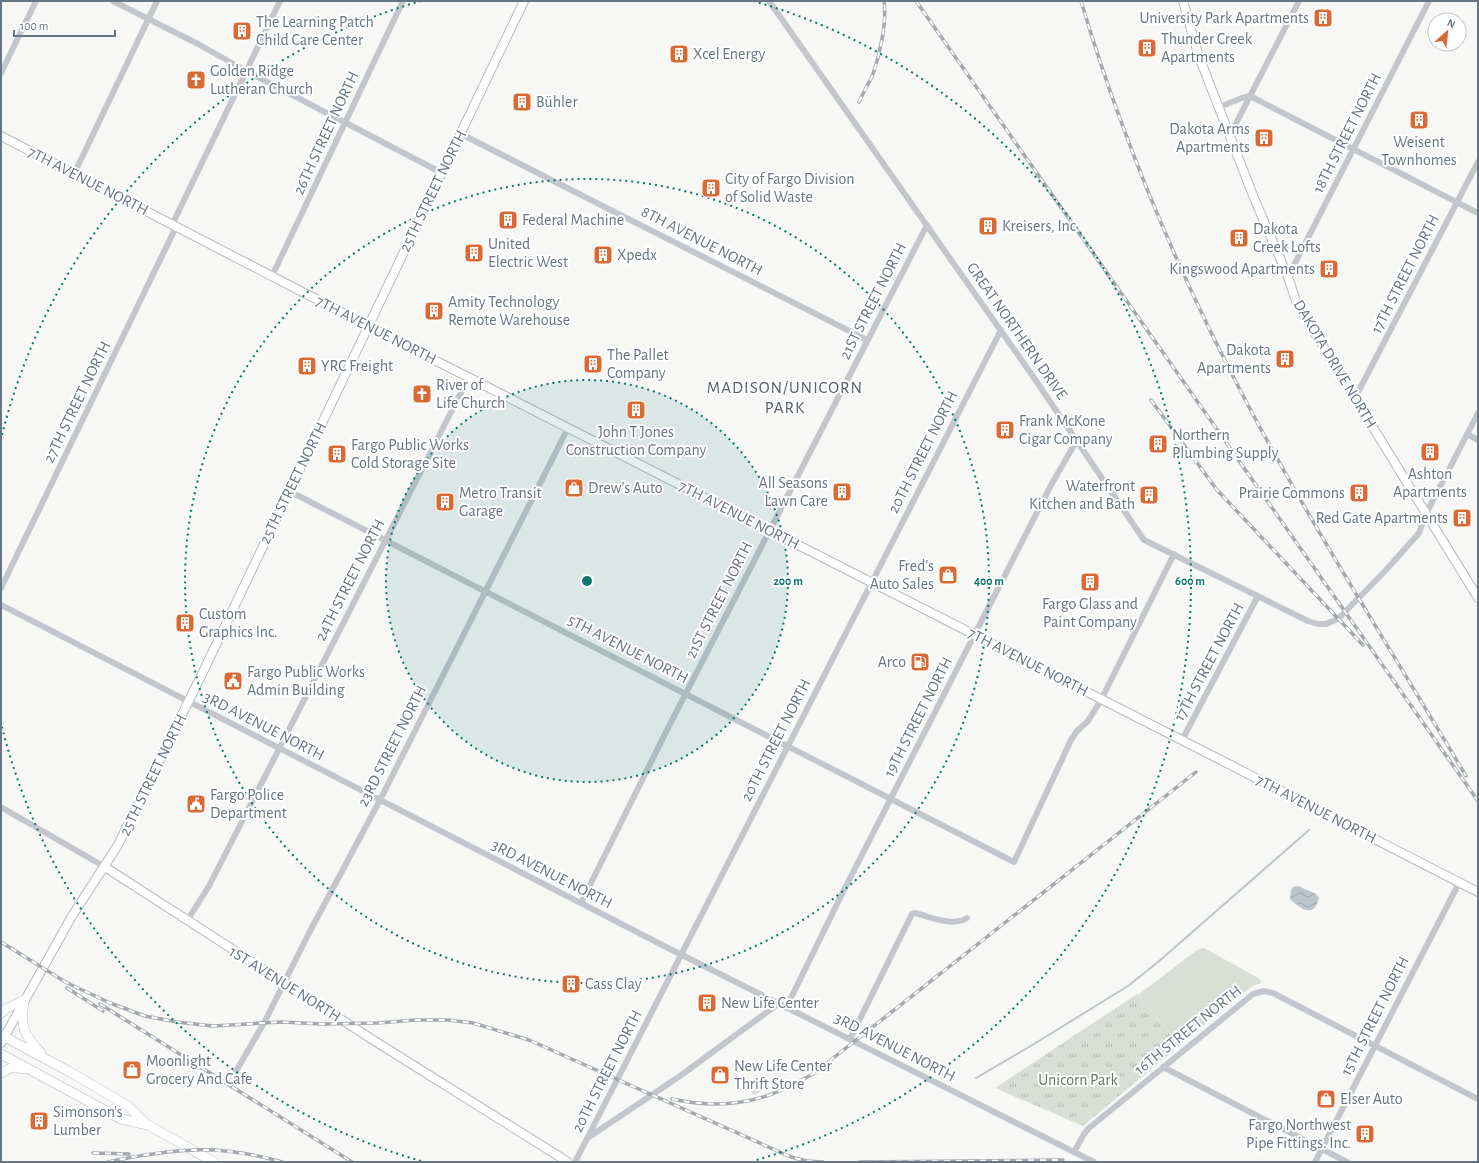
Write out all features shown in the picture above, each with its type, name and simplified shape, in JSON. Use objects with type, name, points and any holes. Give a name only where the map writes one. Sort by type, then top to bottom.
[{"type":"main road","name":"25TH STREET NORTH","points":[[2,1038],[72,916],[118,844],[524,1]]},
{"type":"main road","name":"DAKOTA DRIVE NORTH","points":[[1183,1],[1198,54],[1259,209],[1288,277],[1297,304],[1478,598]]},
{"type":"main road","name":"7TH AVENUE NORTH","points":[[1,136],[368,326],[1478,892]]},
{"type":"main road","name":"1ST AVENUE NORTH","points":[[104,867],[284,983],[568,1162]]},
{"type":"main road","points":[[1,1013],[24,1000]]},
{"type":"main road","points":[[24,1000],[22,1019],[25,1033],[33,1045],[47,1060]]},
{"type":"main road","points":[[2,1038],[47,1060],[128,1106],[148,1126]]},
{"type":"main road","points":[[1,1054],[121,1119],[148,1126],[214,1162]]},
{"type":"main road","points":[[1,1073],[13,1067],[29,1069]]},
{"type":"street","points":[[1,73],[36,1]]},
{"type":"street","points":[[113,1],[198,44],[246,71],[442,173]]},
{"type":"street","points":[[74,174],[157,1]]},
{"type":"street","name":"27TH STREET NORTH","points":[[1,588],[280,1]]},
{"type":"street","name":"26TH STREET NORTH","points":[[272,276],[403,1]]},
{"type":"street","name":"GREAT NORTHERN DRIVE","points":[[769,1],[1001,330],[1144,540],[1308,621],[1318,624],[1326,624],[1338,619],[1419,533],[1426,514]]},
{"type":"street","points":[[1230,135],[1299,1]]},
{"type":"street","name":"18TH STREET NORTH","points":[[1288,277],[1429,1]]},
{"type":"street","points":[[1219,107],[1250,96],[1478,212]]},
{"type":"street","name":"8TH AVENUE NORTH","points":[[461,134],[867,340]]},
{"type":"street","name":"17TH STREET NORTH","points":[[1355,398],[1478,162]]},
{"type":"street","name":"21ST STREET NORTH","points":[[581,903],[685,693],[927,225]]},
{"type":"street","name":"20TH STREET NORTH","points":[[575,1162],[1001,330]]},
{"type":"street","name":"24TH STREET NORTH","points":[[187,921],[209,886],[469,377]]},
{"type":"street","points":[[1426,514],[1478,413]]},
{"type":"street","name":"23RD STREET NORTH","points":[[235,1073],[264,1023],[380,800],[568,428]]},
{"type":"street","points":[[1467,434],[1478,440]]},
{"type":"street","name":"19TH STREET NORTH","points":[[786,1008],[1050,487],[1077,440]]},
{"type":"street","name":"5TH AVENUE NORTH","points":[[289,491],[1014,862],[1071,740],[1077,731],[1088,721],[1101,700]]},
{"type":"street","points":[[1101,700],[1174,554]]},
{"type":"street","name":"17TH STREET NORTH","points":[[1182,740],[1258,596]]},
{"type":"street","name":"3RD AVENUE NORTH","points":[[1,605],[681,955],[1074,1152],[1081,1159],[1094,1162]]},
{"type":"street","name":"1ST AVENUE NORTH","points":[[1,807],[104,867]]},
{"type":"street","name":"15TH STREET NORTH","points":[[1315,1162],[1459,883]]},
{"type":"street","points":[[850,1039],[912,914],[915,913],[953,922],[960,922],[966,918]]},
{"type":"street","name":"16TH STREET NORTH","points":[[1074,1152],[1089,1128],[1253,994],[1264,991],[1273,993],[1375,1045]]},
{"type":"street","points":[[588,1138],[680,1076],[778,1004]]},
{"type":"street","points":[[1375,1045],[1478,1099]]},
{"type":"street","points":[[1163,1067],[1347,1162]]},
{"type":"green space","points":[[1204,948],[1260,979],[1261,983],[1253,986],[1241,994],[1180,1045],[1138,995],[1197,950]]},
{"type":"green space","name":"Unicorn Park","points":[[1137,994],[1180,1045],[1083,1126],[995,1088]]},
{"type":"green space","points":[[757,1077],[765,1088],[754,1095],[746,1084]]},
{"type":"water","points":[[1298,886],[1316,894],[1319,898],[1317,904],[1311,910],[1303,909],[1290,899],[1291,890],[1293,887]]},
{"type":"waterway","points":[[976,1078],[1128,986],[1158,962],[1309,830]]},
{"type":"railway","points":[[859,102],[873,74],[878,57],[884,28],[884,1]]},
{"type":"railway","points":[[916,1],[1478,801]]},
{"type":"railway","points":[[1081,1],[1097,54],[1134,157],[1177,259],[1224,358],[1249,407],[1301,501],[1466,776]]},
{"type":"railway","points":[[1151,400],[1217,490],[1363,645]]},
{"type":"railway","points":[[672,1099],[709,1104],[747,1101],[777,1092],[813,1074],[1196,772]]},
{"type":"railway","points":[[1,942],[67,983]]},
{"type":"railway","points":[[63,981],[110,1003],[145,1016],[177,1022],[213,1026],[281,1022],[323,1024],[378,1023],[415,1020],[448,1020],[473,1023],[529,1040],[791,1157],[807,1161],[823,1162]]},
{"type":"railway","points":[[67,988],[103,1011]]},
{"type":"railway","points":[[100,1004],[352,1162]]},
{"type":"railway","points":[[108,1162],[161,1153],[205,1150],[238,1153],[282,1162]]},
{"type":"railway","points":[[93,1153],[129,1154]]},
{"type":"railway","points":[[860,1162],[1063,1160]]},
{"type":"place","name":"University Park Apartments","points":[[1323,18]]},
{"type":"place","name":"The Learning Patch Child Care Center","points":[[242,31]]},
{"type":"place","name":"Thunder Creek Apartments","points":[[1147,48]]},
{"type":"place","name":"Xcel Energy","points":[[679,54]]},
{"type":"place","name":"Golden Ridge Lutheran Church","points":[[196,80]]},
{"type":"place","name":"Bühler","points":[[522,102]]},
{"type":"place","name":"Weisent Townhomes","points":[[1419,120]]},
{"type":"place","name":"Dakota Arms Apartments","points":[[1264,138]]},
{"type":"place","name":"City of Fargo Division of Solid Waste","points":[[711,188]]},
{"type":"place","name":"Federal Machine","points":[[508,220]]},
{"type":"place","name":"Kreisers, Inc","points":[[988,226]]},
{"type":"place","name":"Dakota Creek Lofts","points":[[1239,238]]},
{"type":"place","name":"United Electric West","points":[[474,253]]},
{"type":"place","name":"Xpedx","points":[[603,255]]},
{"type":"place","name":"Kingswood Apartments","points":[[1329,269]]},
{"type":"place","name":"Amity Technology Remote Warehouse","points":[[434,311]]},
{"type":"place","name":"Dakota Apartments","points":[[1285,359]]},
{"type":"place","name":"The Pallet Company","points":[[593,364]]},
{"type":"place","name":"YRC Freight","points":[[307,366]]},
{"type":"place","name":"River of Life Church","points":[[422,394]]},
{"type":"place","name":"John T Jones Construction Company","points":[[636,410]]},
{"type":"place","name":"Frank McKone Cigar Company","points":[[1005,430]]},
{"type":"place","name":"Northern Plumbing Supply","points":[[1158,444]]},
{"type":"place","name":"Ashton Apartments","points":[[1430,452]]},
{"type":"place","name":"Fargo Public Works Cold Storage Site","points":[[337,454]]},
{"type":"place","name":"Drew's Auto","points":[[574,488]]},
{"type":"place","name":"All Seasons Lawn Care","points":[[842,492]]},
{"type":"place","name":"Prairie Commons","points":[[1359,493]]},
{"type":"place","name":"Waterfront Kitchen and Bath","points":[[1149,495]]},
{"type":"place","name":"Metro Transit Garage","points":[[445,502]]},
{"type":"place","name":"Red Gate Apartments","points":[[1462,518]]},
{"type":"place","name":"Fred's Auto Sales","points":[[948,575]]},
{"type":"place","name":"Fargo Glass and Paint Company","points":[[1090,582]]},
{"type":"place","name":"Custom Graphics Inc.","points":[[185,623]]},
{"type":"place","name":"Arco","points":[[920,662]]},
{"type":"place","name":"Fargo Public Works Admin Building","points":[[233,681]]},
{"type":"place","name":"Fargo Police Department","points":[[196,804]]},
{"type":"place","name":"Cass Clay","points":[[571,984]]},
{"type":"place","name":"New Life Center","points":[[707,1003]]},
{"type":"place","name":"Moonlight Grocery And Cafe","points":[[132,1070]]},
{"type":"place","name":"New Life Center Thrift Store","points":[[720,1075]]},
{"type":"place","name":"Elser Auto","points":[[1326,1099]]},
{"type":"place","name":"Simonson's Lumber","points":[[39,1121]]},
{"type":"place","name":"Fargo Northwest Pipe Fittings. Inc.","points":[[1365,1134]]},
{"type":"district","name":"MADISON/UNICORN PARK","points":[[785,397]]}]
